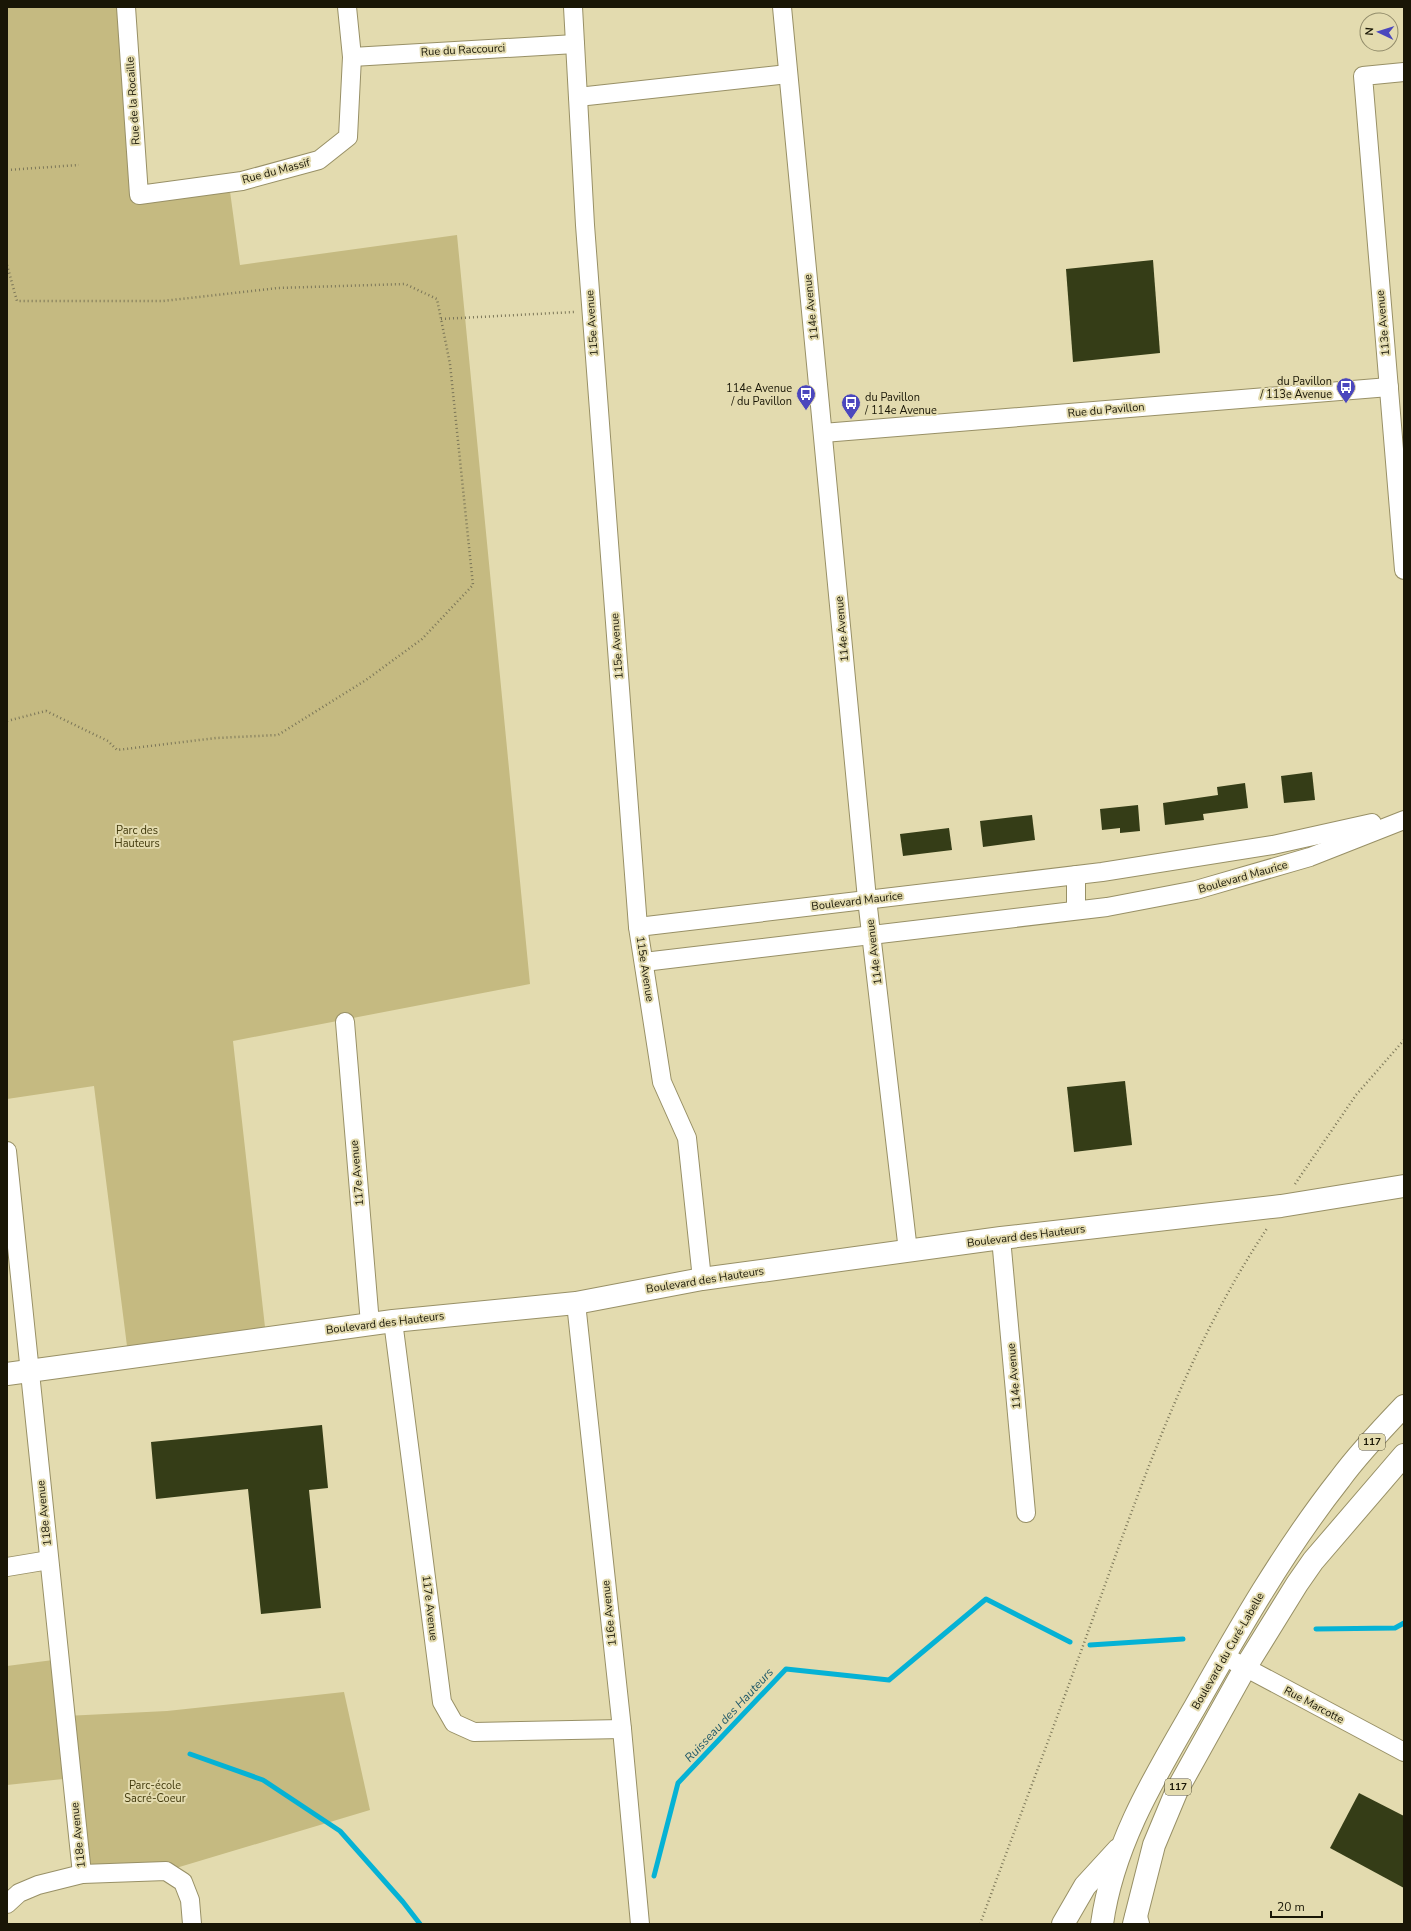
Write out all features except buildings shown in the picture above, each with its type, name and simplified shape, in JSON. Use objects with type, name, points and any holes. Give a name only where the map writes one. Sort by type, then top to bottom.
[{"type":"main road","name":"Boulevard des Hauteurs","points":[[7,1374],[393,1321],[576,1302],[702,1279],[1001,1238],[1281,1206],[1404,1186]]},
{"type":"main road","name":"Boulevard du Curé-Labelle","points":[[1102,1924],[1110,1885],[1123,1845],[1147,1791],[1224,1656],[1274,1573],[1340,1479],[1404,1406]]},
{"type":"main road","name":"117","points":[[1136,1922],[1148,1864],[1168,1810],[1185,1773],[1245,1668],[1313,1561],[1404,1455]]},
{"type":"main road","points":[[1063,1924],[1085,1886],[1123,1845]]},
{"type":"street","name":"Rue de la Rocaille","points":[[126,7],[139,195]]},
{"type":"street","name":"Rue du Massif","points":[[139,195],[242,181],[319,160],[348,137],[352,57],[348,7]]},
{"type":"street","name":"115e Avenue","points":[[572,7],[591,311],[638,927],[662,1082],[687,1138],[702,1279]]},
{"type":"street","name":"114e Avenue","points":[[782,7],[868,899],[908,1251]]},
{"type":"street","name":"Rue du Raccourci","points":[[352,57],[575,44]]},
{"type":"street","name":"113e Avenue","points":[[1404,72],[1363,76],[1404,570]]},
{"type":"street","points":[[578,97],[788,74]]},
{"type":"street","name":"Rue du Pavillon","points":[[823,433],[1389,387]]},
{"type":"street","name":"Boulevard Maurice","points":[[638,927],[1076,875],[1273,845],[1404,816]]},
{"type":"street","name":"Boulevard Maurice","points":[[644,962],[1107,907],[1196,890],[1310,857],[1404,820]]},
{"type":"street","points":[[1076,875],[1076,910]]},
{"type":"street","name":"117e Avenue","points":[[345,1022],[370,1324]]},
{"type":"street","name":"118e Avenue","points":[[7,1151],[8,1178],[82,1874]]},
{"type":"street","name":"114e Avenue","points":[[1001,1238],[1026,1513]]},
{"type":"street","name":"116e Avenue","points":[[576,1302],[622,1729],[640,1924]]},
{"type":"street","name":"117e Avenue","points":[[393,1321],[442,1702],[454,1723],[474,1732],[622,1729]]},
{"type":"street","points":[[7,1567],[49,1560]]},
{"type":"street","name":"Rue Marcotte","points":[[1224,1656],[1404,1752]]},
{"type":"street","points":[[7,1904],[19,1893],[38,1885],[82,1874],[166,1871],[182,1882],[190,1900],[192,1924]]},
{"type":"path","points":[[7,170],[79,165]]},
{"type":"path","points":[[7,265],[17,301],[163,301],[278,288],[406,284],[437,299],[450,364],[473,585],[422,639],[366,680],[278,734],[216,738],[117,750],[108,740],[46,711],[7,721]]},
{"type":"path","points":[[441,318],[591,311]]},
{"type":"path","points":[[1294,1186],[1356,1095],[1404,1040]]},
{"type":"path","points":[[980,1924],[1160,1436],[1202,1345],[1235,1280],[1272,1221]]},
{"type":"green space","name":"Parc des Hauteurs","points":[[7,7],[126,7],[138,197],[229,184],[240,265],[457,235],[530,984],[233,1041],[266,1336],[128,1354],[94,1086],[7,1099]]},
{"type":"green space","points":[[53,1660],[63,1779],[7,1785],[7,1666]]},
{"type":"green space","name":"Parc-école Sacré-Coeur","points":[[344,1692],[370,1810],[166,1871],[82,1874],[65,1716],[167,1711]]},
{"type":"waterway","name":"Ruisseau des Hauteurs","points":[[654,1876],[678,1783],[786,1669],[889,1680],[986,1599],[1070,1642]]},
{"type":"waterway","name":"Ruisseau des Hauteurs","points":[[1316,1629],[1395,1628],[1404,1623]]},
{"type":"waterway","name":"Ruisseau des Hauteurs","points":[[1090,1645],[1183,1639]]},
{"type":"waterway","points":[[190,1754],[263,1780],[340,1831],[403,1902],[420,1924]]},
{"type":"place","name":"du Pavillon / 113e Avenue","points":[[1346,404]]},
{"type":"place","name":"114e Avenue / du Pavillon","points":[[806,411]]},
{"type":"place","name":"du Pavillon / 114e Avenue","points":[[851,420]]}]
